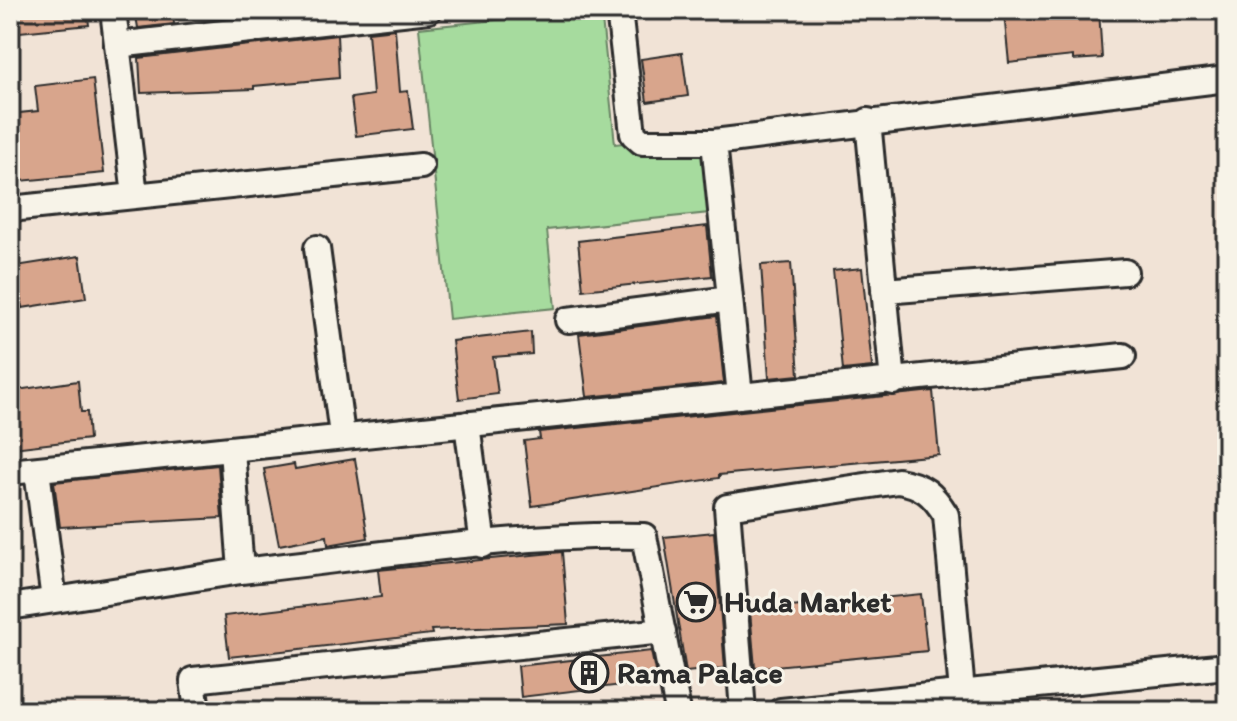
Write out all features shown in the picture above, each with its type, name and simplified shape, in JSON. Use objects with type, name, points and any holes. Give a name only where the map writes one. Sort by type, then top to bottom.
[{"type":"street","points":[[113,10],[135,195]]},
{"type":"street","points":[[117,45],[429,10]]},
{"type":"street","points":[[619,10],[633,134],[642,142],[714,142],[1227,79]]},
{"type":"street","points":[[868,121],[893,382]]},
{"type":"street","points":[[714,142],[740,396]]},
{"type":"street","points":[[10,209],[421,166]]},
{"type":"street","points":[[317,248],[342,435]]},
{"type":"street","points":[[884,291],[1125,272]]},
{"type":"street","points":[[568,320],[730,299]]},
{"type":"street","points":[[10,472],[1123,356]]},
{"type":"street","points":[[467,424],[483,545]]},
{"type":"street","points":[[232,450],[241,571]]},
{"type":"street","points":[[37,470],[54,600]]},
{"type":"street","points":[[743,711],[727,507],[898,481],[917,484],[933,494],[946,515],[962,692]]},
{"type":"street","points":[[10,607],[241,571],[483,545],[603,535],[644,536],[678,711]]},
{"type":"street","points":[[197,711],[193,680],[663,631]]},
{"type":"street","points":[[781,711],[1227,666]]},
{"type":"green space","points":[[505,10],[601,10],[615,144],[701,135],[709,213],[547,230],[555,308],[449,319],[419,28],[505,19]]},
{"type":"building","points":[[10,10],[87,10],[89,25],[10,33]]},
{"type":"building","points":[[135,10],[173,10],[174,24],[138,28]]},
{"type":"building","points":[[1099,10],[1102,58],[1073,60],[1073,56],[1009,63],[1004,13]]},
{"type":"building","points":[[395,29],[400,92],[408,91],[413,129],[356,136],[351,98],[373,95],[368,32]]},
{"type":"building","points":[[337,35],[339,78],[254,86],[254,89],[141,93],[139,58]]},
{"type":"building","points":[[682,53],[688,96],[647,102],[641,59]]},
{"type":"building","points":[[93,79],[104,173],[10,182],[10,114],[38,111],[35,86]]},
{"type":"building","points":[[707,226],[712,276],[583,290],[578,241]]},
{"type":"building","points":[[80,256],[86,298],[22,308],[16,266]]},
{"type":"building","points":[[791,263],[799,375],[769,378],[761,265]]},
{"type":"building","points":[[862,268],[872,367],[843,370],[833,271]]},
{"type":"building","points":[[717,316],[724,383],[587,397],[579,334]]},
{"type":"building","points":[[531,332],[532,354],[493,357],[498,394],[459,399],[452,341]]},
{"type":"building","points":[[78,381],[81,412],[87,412],[89,439],[13,448],[10,391]]},
{"type":"building","points":[[933,391],[939,455],[719,475],[719,478],[532,506],[524,441],[540,439],[539,432]]},
{"type":"building","points":[[355,459],[368,538],[328,545],[327,536],[279,545],[264,469],[294,464],[295,469]]},
{"type":"building","points":[[218,465],[222,518],[60,527],[54,482]]},
{"type":"building","name":"Huda Market","points":[[714,532],[725,668],[686,672],[664,537]]},
{"type":"building","points":[[562,552],[568,624],[431,630],[432,634],[229,657],[224,616],[381,597],[378,570]]},
{"type":"building","points":[[921,594],[927,651],[755,668],[750,611]]},
{"type":"building","name":"Rama Palace","points":[[651,651],[657,681],[521,697],[518,666]]},
{"type":"place","name":"Huda Market","points":[[696,602]]},
{"type":"place","name":"Rama Palace","points":[[589,673]]}]
